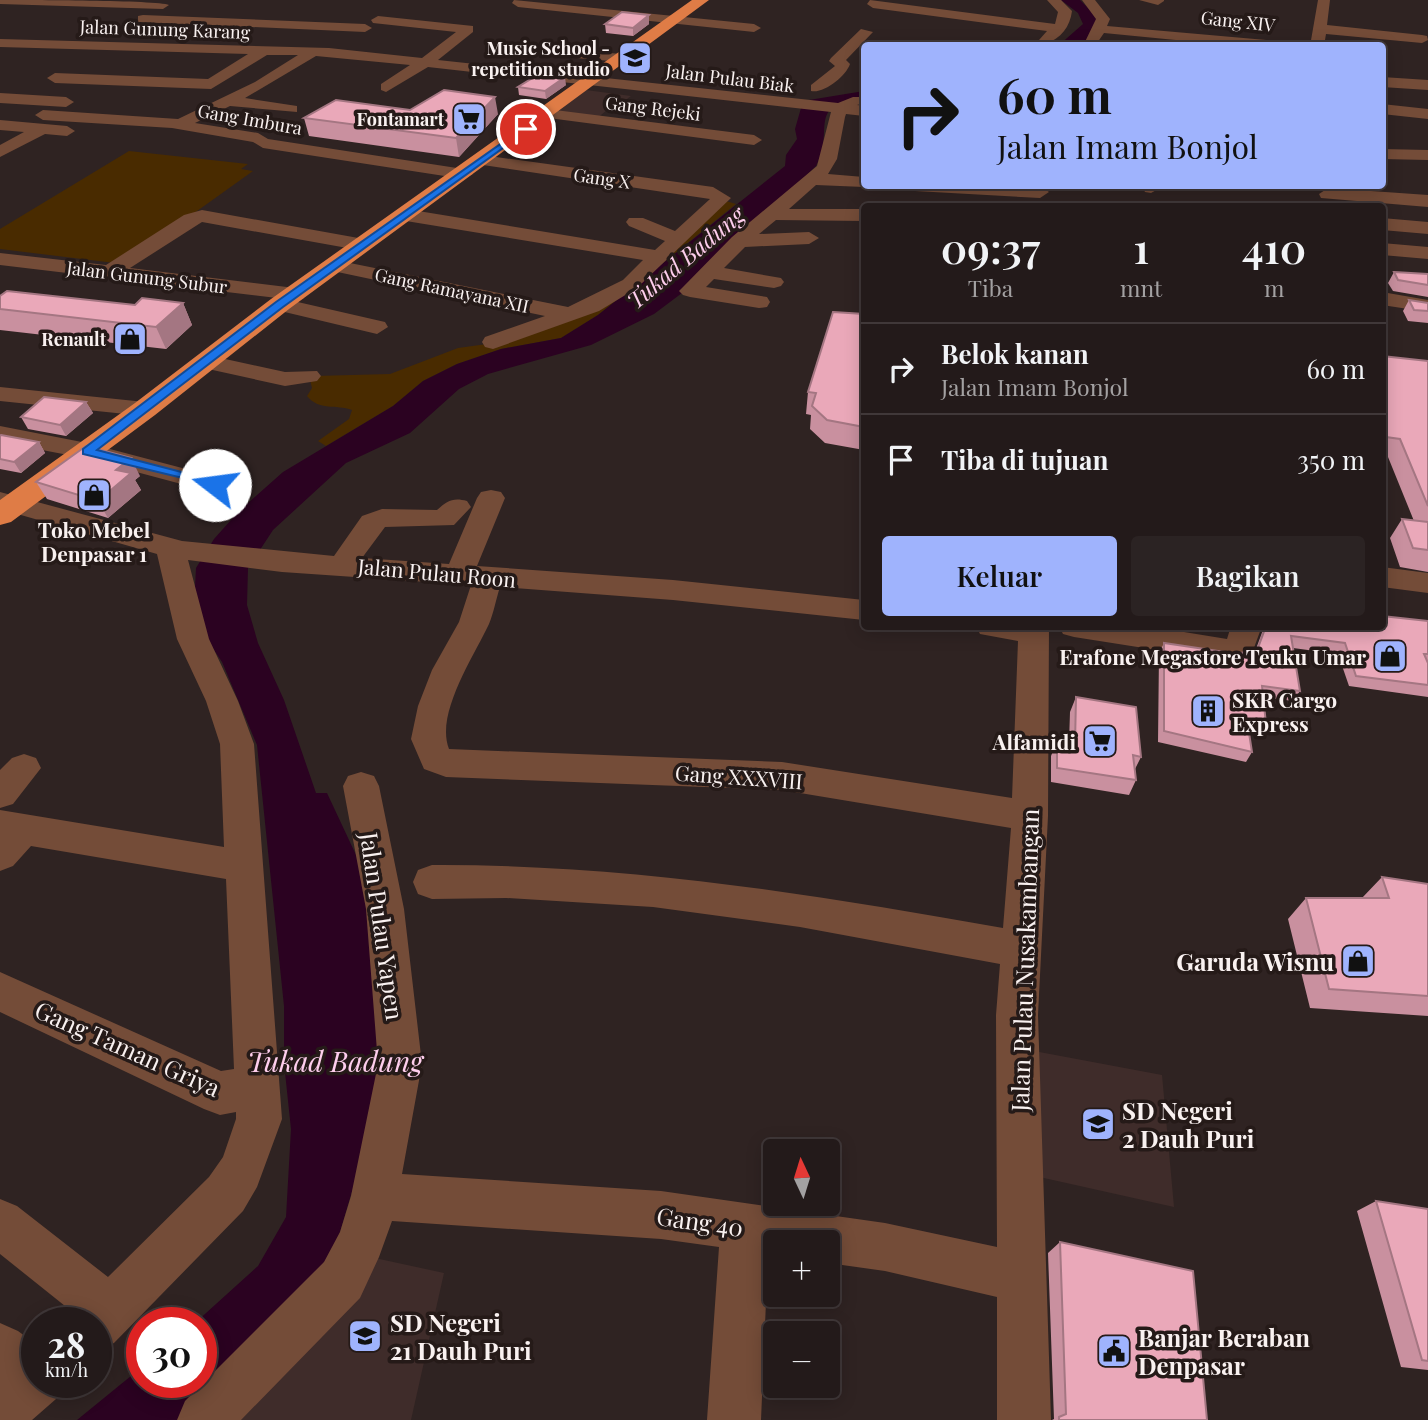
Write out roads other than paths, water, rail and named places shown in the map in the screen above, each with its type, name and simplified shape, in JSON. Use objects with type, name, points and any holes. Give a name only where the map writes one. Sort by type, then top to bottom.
[{"type":"highway","points":[[5,506],[145,410],[287,299],[592,82],[682,14]]},
{"type":"street","points":[[0,0],[167,3]]},
{"type":"street","points":[[629,0],[632,4],[754,28]]},
{"type":"street","points":[[877,0],[873,4],[1057,32]]},
{"type":"street","points":[[1053,0],[1065,11]]},
{"type":"street","points":[[1088,0],[1103,19],[1100,29],[1090,42]]},
{"type":"street","points":[[1145,0],[1158,1]]},
{"type":"street","points":[[1317,42],[1316,26],[1324,0]]},
{"type":"street","points":[[501,10],[521,2],[604,12],[682,14],[710,30],[709,36],[731,41]]},
{"type":"street","points":[[103,45],[167,3]]},
{"type":"street","points":[[329,52],[398,8],[370,6]]},
{"type":"street","points":[[988,6],[1013,8]]},
{"type":"street","points":[[547,21],[563,8]]},
{"type":"street","points":[[1039,9],[1065,11]]},
{"type":"street","points":[[1128,9],[1168,11]]},
{"type":"street","points":[[1043,42],[1064,23],[1065,11]]},
{"type":"street","points":[[583,27],[604,12]]},
{"type":"street","points":[[378,20],[468,29],[426,62],[386,87]]},
{"type":"street","points":[[975,24],[1057,32]]},
{"type":"street","points":[[134,25],[365,28]]},
{"type":"street","points":[[1316,26],[1426,35]]},
{"type":"street","name":"Gang XIV","points":[[1100,29],[1179,30],[1262,42]]},
{"type":"street","points":[[792,105],[798,94],[816,88],[849,68],[835,61],[866,32]]},
{"type":"street","name":"Jalan Gunung Karang","points":[[0,44],[207,49],[267,57]]},
{"type":"street","points":[[32,61],[59,45]]},
{"type":"street","points":[[502,48],[622,58]]},
{"type":"street","points":[[155,83],[207,49]]},
{"type":"street","points":[[55,78],[211,84],[267,57],[287,52],[329,52],[592,82]]},
{"type":"street","name":"Gang Imbura","points":[[310,54],[179,127],[464,174]]},
{"type":"street","name":"Jalan Pulau Biak","points":[[592,82],[861,111]]},
{"type":"street","points":[[1386,82],[1428,85]]},
{"type":"street","points":[[816,88],[855,89]]},
{"type":"street","points":[[759,302],[690,291],[739,241],[813,179],[831,157],[838,109],[846,103],[855,89]]},
{"type":"street","points":[[1386,91],[1428,95]]},
{"type":"street","points":[[0,99],[66,102]]},
{"type":"street","points":[[229,101],[291,109]]},
{"type":"street","points":[[161,109],[208,111]]},
{"type":"street","points":[[1386,109],[1428,114]]},
{"type":"street","name":"Gang Rejeki","points":[[547,114],[754,140]]},
{"type":"street","points":[[214,132],[236,119]]},
{"type":"street","points":[[0,125],[43,122],[181,124]]},
{"type":"street","points":[[0,152],[43,122],[121,136]]},
{"type":"street","points":[[508,142],[534,146]]},
{"type":"street","points":[[1386,154],[1428,155]]},
{"type":"street","name":"Gang X","points":[[482,160],[722,196],[721,201],[678,239]]},
{"type":"street","points":[[813,179],[861,183]]},
{"type":"street","points":[[1386,180],[1428,182]]},
{"type":"street","points":[[957,189],[1040,195]]},
{"type":"street","points":[[1328,195],[1428,201]]},
{"type":"street","points":[[217,219],[231,203]]},
{"type":"street","points":[[769,214],[861,215]]},
{"type":"street","points":[[406,215],[660,257]]},
{"type":"street","points":[[110,272],[191,219],[202,216],[364,246]]},
{"type":"street","points":[[493,342],[569,314],[630,284],[678,239],[636,222]]},
{"type":"street","points":[[1386,224],[1428,228]]},
{"type":"street","points":[[739,241],[809,238]]},
{"type":"street","points":[[1386,249],[1428,253]]},
{"type":"street","name":"Jalan Gunung Subur","points":[[0,259],[110,272],[287,299]]},
{"type":"street","name":"Gang Ramayana XII","points":[[335,266],[569,314]]},
{"type":"street","points":[[710,271],[774,282]]},
{"type":"street","points":[[287,299],[377,327]]},
{"type":"street","points":[[1386,299],[1428,306]]},
{"type":"street","points":[[1386,320],[1428,324]]},
{"type":"street","points":[[206,362],[285,379],[309,376]]},
{"type":"street","points":[[0,394],[145,410]]},
{"type":"street","points":[[0,434],[87,451],[215,485]]},
{"type":"street","points":[[474,575],[491,498]]},
{"type":"street","name":"Jalan Pulau Roon","points":[[5,506],[176,548],[282,562],[474,575],[861,610]]},
{"type":"street","points":[[344,565],[372,522],[382,519],[444,519],[457,507]]},
{"type":"street","points":[[112,1310],[226,1194],[237,1178],[259,1118],[237,744],[222,701],[193,639],[176,548]]},
{"type":"street","name":"Gang XXXVIII","points":[[474,575],[474,622],[441,687],[429,727],[428,739],[436,759],[446,763],[782,776],[1030,816]]},
{"type":"street","points":[[1386,578],[1428,583]]},
{"type":"street","name":"Jalan Pulau Nusakambangan","points":[[1024,1420],[1017,1036],[1019,950],[1047,630]]},
{"type":"street","points":[[1055,630],[1233,651],[1240,648],[1246,630]]},
{"type":"street","points":[[0,794],[24,768]]},
{"type":"street","name":"Jalan Pulau Yapen","points":[[204,1420],[342,1280],[362,1240],[375,1196],[400,1064],[385,909],[361,786]]},
{"type":"street","points":[[7,836],[226,863],[244,861]]},
{"type":"street","points":[[432,882],[494,879],[606,884],[733,901],[1019,950]]},
{"type":"street","name":"Gang Taman Griya","points":[[0,990],[220,1093],[257,1087]]},
{"type":"street","name":"Gang 40","points":[[375,1196],[661,1214],[886,1247],[1020,1277]]},
{"type":"street","points":[[0,1223],[92,1307]]},
{"type":"street","points":[[734,1420],[745,1227]]},
{"type":"street","points":[[0,1349],[21,1367]]},
{"type":"street","points":[[0,1413],[21,1394]]},
{"type":"water","points":[[1061,0],[1080,0],[1100,20],[1087,42],[1063,42],[1083,24],[1078,13]]},
{"type":"water","name":"Tukad Badung","points":[[861,91],[861,98],[834,106],[828,113],[824,142],[816,166],[690,287],[654,314],[591,345],[488,374],[459,389],[410,433],[346,463],[273,530],[248,568],[247,605],[258,643],[284,700],[316,793],[327,793],[364,872],[387,1073],[335,1249],[217,1392],[217,1307],[213,1307],[258,1266],[286,1217],[291,1129],[284,1063],[284,1006],[257,745],[222,662],[202,632],[194,607],[196,568],[214,539],[239,511],[283,472],[393,406],[423,381],[457,364],[501,349],[561,338],[598,315],[785,166],[786,155],[797,139],[795,129],[803,101]]},
{"type":"water","name":"Tukad Badung","points":[[126,1380],[126,1398],[212,1398],[194,1420],[77,1420],[104,1398],[112,1398],[112,1391]]},
{"type":"place","name":"Music School - repetition studio","points":[[635,58]]},
{"type":"place","name":"Fontamart","points":[[469,119]]},
{"type":"place","name":"Renault","points":[[130,339]]},
{"type":"place","name":"Toko Mebel Denpasar 1","points":[[94,495]]},
{"type":"place","name":"Erafone Megastore Teuku Umar","points":[[1390,656]]},
{"type":"place","name":"SKR Cargo Express","points":[[1208,711]]},
{"type":"place","name":"Alfamidi","points":[[1100,741]]},
{"type":"place","name":"Garuda Wisnu","points":[[1358,961]]},
{"type":"place","name":"SD Negeri 2 Dauh Puri","points":[[1098,1124]]},
{"type":"place","name":"SD Negeri 21 Dauh Puri","points":[[365,1336]]},
{"type":"place","name":"Banjar Beraban Denpasar","points":[[1114,1351]]}]
